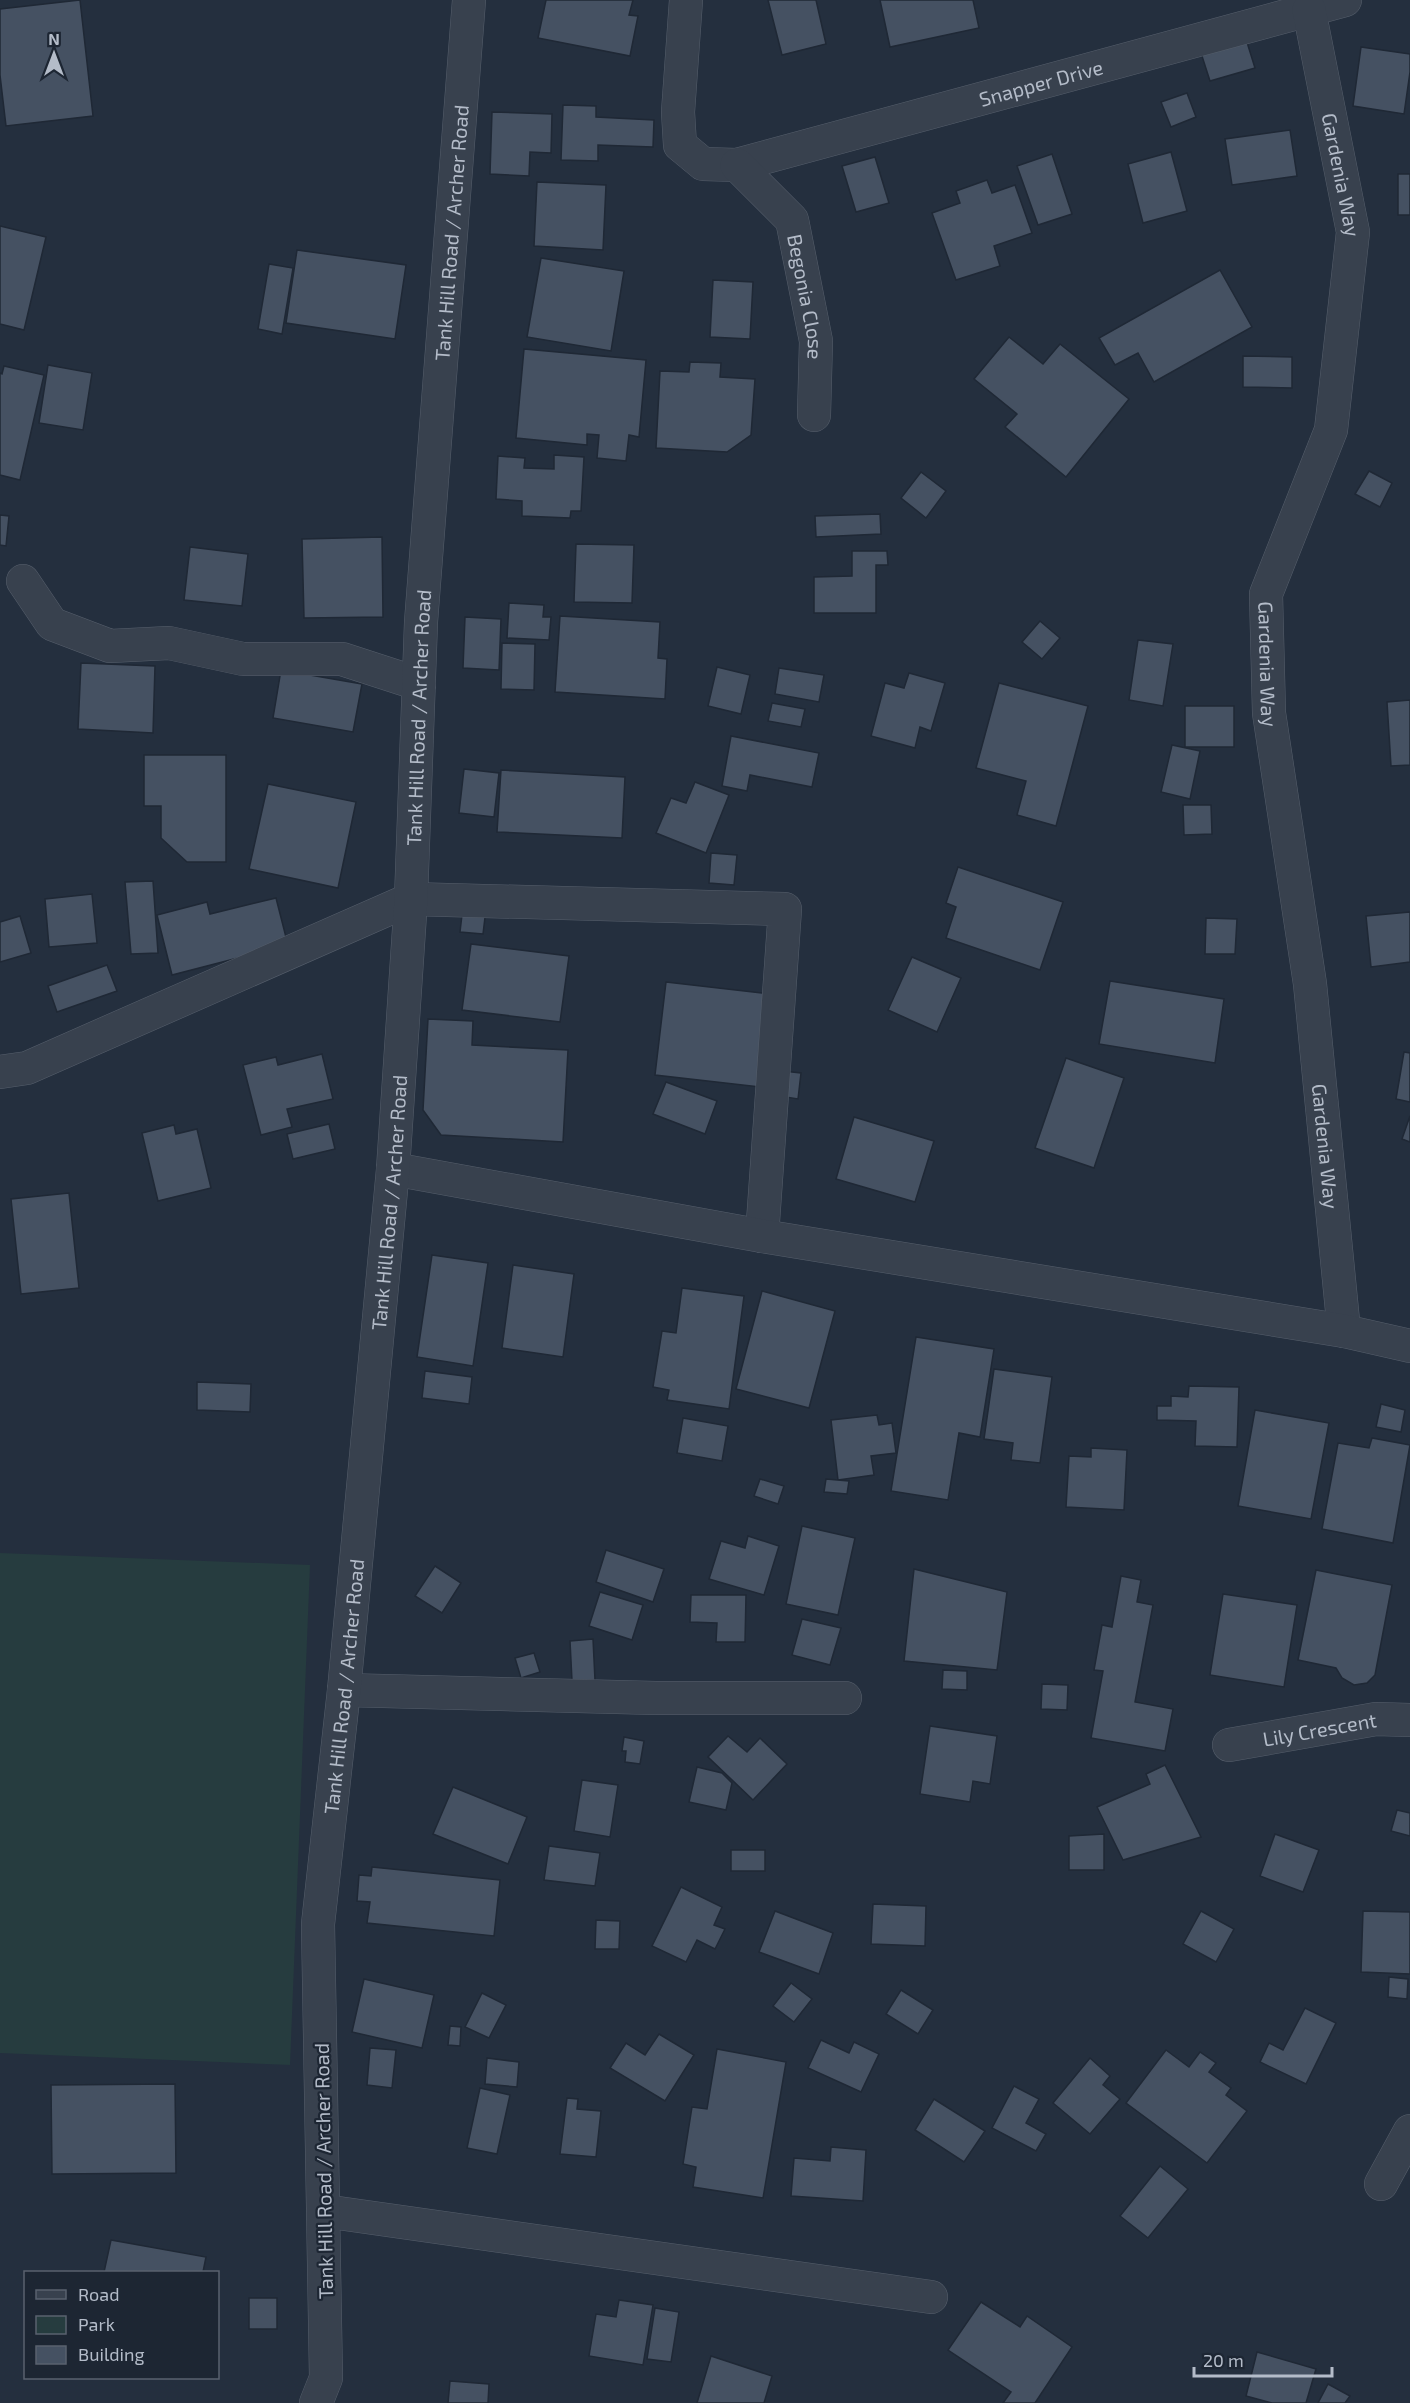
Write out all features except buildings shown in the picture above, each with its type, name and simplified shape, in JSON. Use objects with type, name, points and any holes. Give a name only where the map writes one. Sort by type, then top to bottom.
[{"type":"street","name":"Tank Hill Road / Archer Road","points":[[316,2403],[326,2378],[318,1924],[344,1690],[393,1169],[411,899],[421,622],[469,0]]},
{"type":"street","name":"Snapper Drive","points":[[686,0],[678,112],[680,145],[703,164],[737,165],[1345,0]]},
{"type":"street","name":"Gardenia Way","points":[[1308,10],[1353,232],[1330,430],[1266,594],[1269,713],[1310,984],[1344,1331]]},
{"type":"street","name":"Begonia Close","points":[[737,165],[792,220],[816,341],[814,415]]},
{"type":"street","points":[[23,581],[52,624],[110,646],[169,643],[243,659],[342,659],[419,684]]},
{"type":"street","points":[[0,1072],[27,1068],[411,899],[785,909],[762,1236]]},
{"type":"street","points":[[393,1169],[762,1236],[1344,1331],[1410,1346]]},
{"type":"street","points":[[344,1690],[644,1697],[845,1698]]},
{"type":"street","name":"Lily Crescent","points":[[1229,1745],[1376,1719],[1410,1720]]},
{"type":"street","points":[[1381,2184],[1410,2131]]},
{"type":"street","points":[[324,2211],[932,2297]]},
{"type":"green space","points":[[0,1553],[310,1565],[290,2065],[0,2053]]}]
